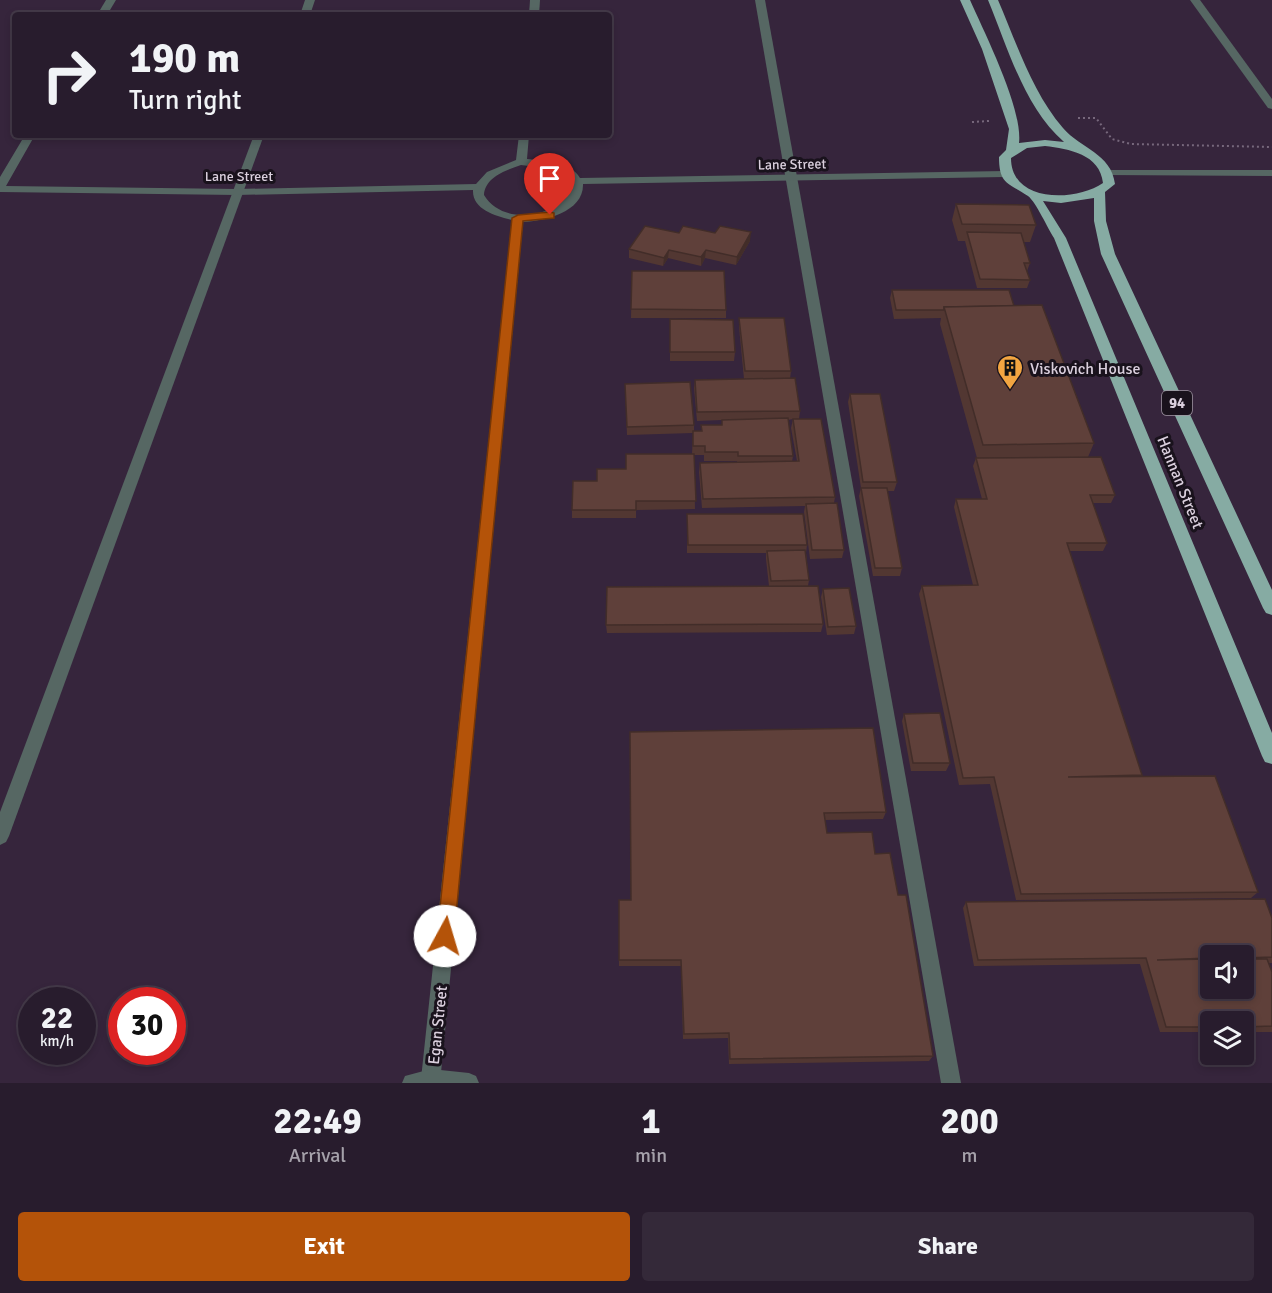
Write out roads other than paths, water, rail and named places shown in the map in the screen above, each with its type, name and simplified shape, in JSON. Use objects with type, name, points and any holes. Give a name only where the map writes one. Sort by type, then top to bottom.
[{"type":"highway","points":[[965,0],[1015,129],[1012,151]]},
{"type":"highway","points":[[993,0],[1041,108],[1062,134],[1098,159],[1109,173]]},
{"type":"highway","points":[[1005,174],[1003,166],[1005,157],[1012,151],[1039,143],[1064,145],[1088,153]]},
{"type":"highway","name":"Hannan Street","points":[[1005,174],[1021,189],[1033,195],[1070,201],[1100,194],[1109,184],[1109,173]]},
{"type":"highway","name":"Hannan Street","points":[[1100,194],[1100,221],[1108,254],[1272,608]]},
{"type":"highway","name":"Hannan Street","points":[[1033,195],[1060,238],[1272,756]]},
{"type":"street","points":[[760,0],[951,1083]]},
{"type":"street","points":[[1196,0],[1272,106]]},
{"type":"street","points":[[0,188],[28,138]]},
{"type":"street","points":[[0,836],[258,138]]},
{"type":"street","points":[[521,162],[524,138]]},
{"type":"street","points":[[521,162],[546,162],[563,167],[578,181],[580,191],[569,206],[550,215],[518,218],[502,215],[486,207],[479,197],[479,187],[491,172],[521,162]]},
{"type":"street","points":[[1109,173],[1272,173]]},
{"type":"street","name":"Lane Street","points":[[578,181],[1005,174]]},
{"type":"street","name":"Lane Street","points":[[0,188],[237,192],[479,187]]},
{"type":"street","name":"Egan Street","points":[[422,1081],[518,218]]},
{"type":"street","points":[[422,1081],[469,1083]]},
{"type":"place","name":"Viskovich House","points":[[1010,391]]}]
